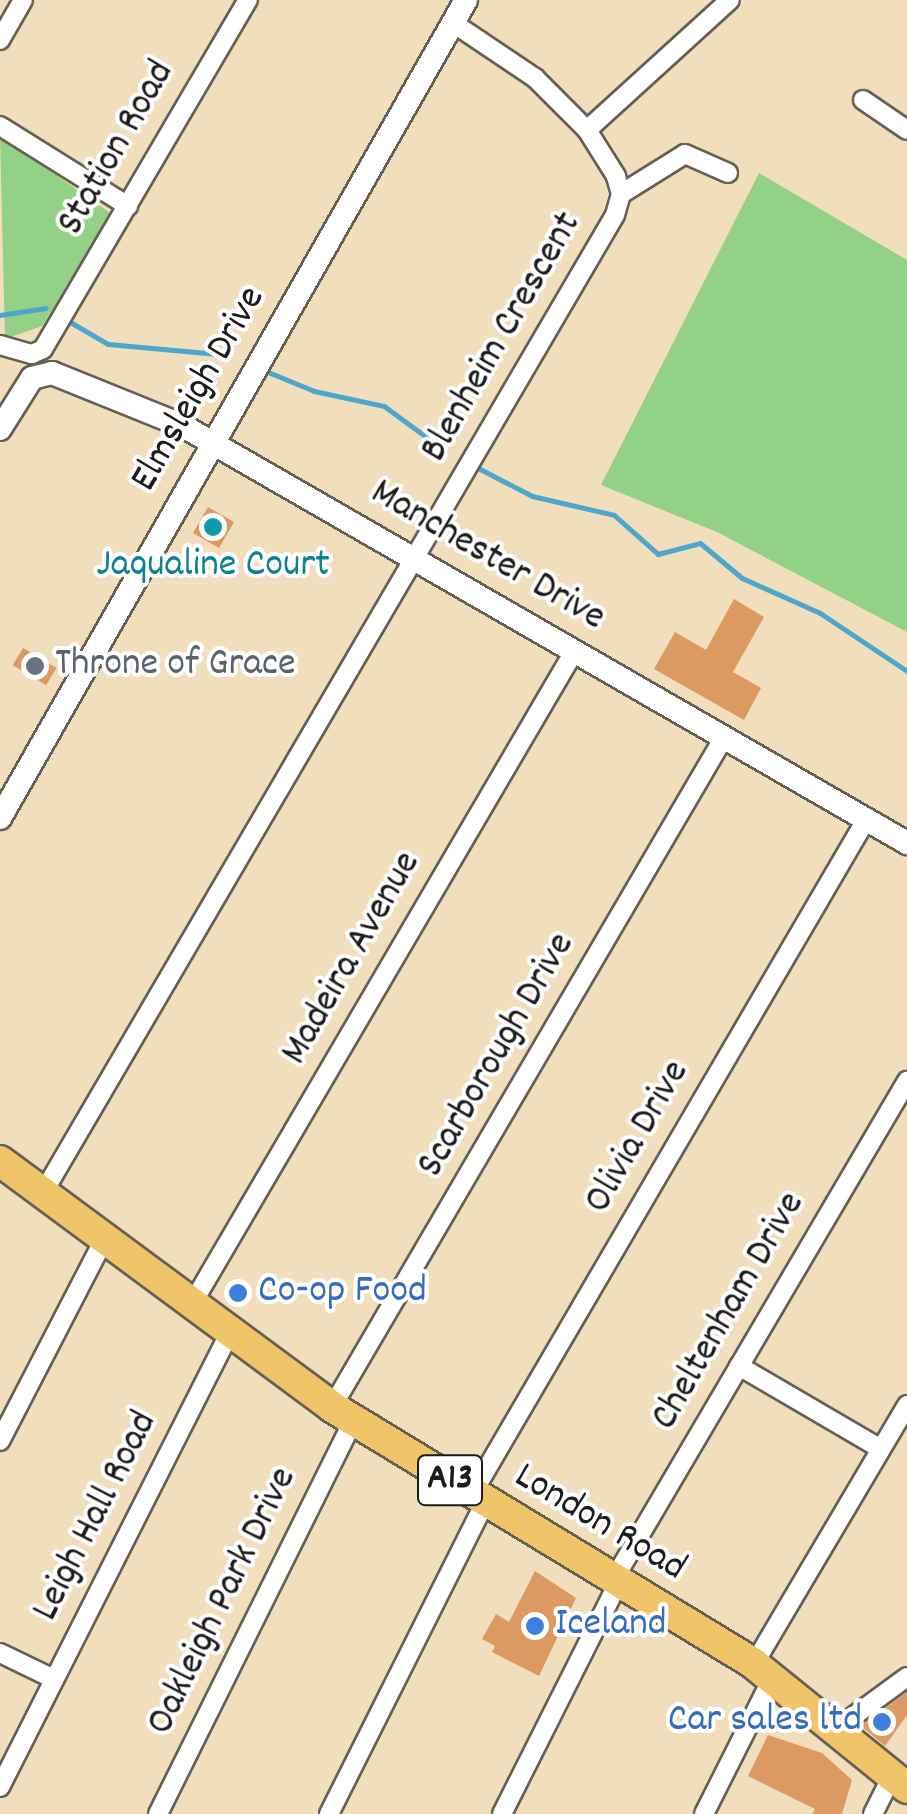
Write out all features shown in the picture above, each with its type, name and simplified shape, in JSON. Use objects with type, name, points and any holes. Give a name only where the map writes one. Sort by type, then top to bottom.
[{"type":"main road","name":"London Road","points":[[0,1161],[343,1414],[763,1672],[900,1782]]},
{"type":"street","points":[[0,40],[22,0]]},
{"type":"street","name":"Station Road","points":[[0,345],[32,354],[53,335],[248,0]]},
{"type":"street","name":"Elmsleigh Drive","points":[[0,818],[466,0]]},
{"type":"street","points":[[587,130],[730,0]]},
{"type":"street","name":"Blenheim Crescent","points":[[44,1193],[622,194],[587,130],[535,78],[453,23]]},
{"type":"street","points":[[863,100],[907,130]]},
{"type":"street","points":[[0,126],[128,206]]},
{"type":"street","points":[[622,194],[686,154],[728,173]]},
{"type":"street","name":"Manchester Drive","points":[[0,429],[32,378],[52,373],[212,444],[907,843]]},
{"type":"street","name":"Madeira Avenue","points":[[192,1304],[574,650]]},
{"type":"street","name":"Scarborough Drive","points":[[343,1414],[723,739]]},
{"type":"street","name":"Olivia Drive","points":[[329,1814],[479,1498],[867,818]]},
{"type":"street","name":"Cheltenham Drive","points":[[502,1814],[616,1580],[907,1081]]},
{"type":"street","points":[[0,1442],[105,1238]]},
{"type":"street","name":"Leigh Hall Road","points":[[0,1787],[230,1332]]},
{"type":"street","points":[[739,1366],[881,1449]]},
{"type":"street","points":[[704,1814],[763,1672],[907,1405]]},
{"type":"street","name":"Oakleigh Park Drive","points":[[158,1814],[343,1414]]},
{"type":"street","points":[[0,1653],[54,1679]]},
{"type":"street","points":[[836,1728],[907,1677]]},
{"type":"street","points":[[874,1814],[900,1782]]},
{"type":"green space","points":[[0,136],[113,215],[42,326],[5,339]]},
{"type":"green space","points":[[759,173],[907,260],[907,632],[717,532],[601,485]]},
{"type":"building","name":"Jaqualine Court","points":[[208,507],[234,522],[219,548],[193,533]]},
{"type":"building","points":[[734,599],[764,617],[733,672],[761,688],[744,720],[654,669],[675,632],[706,650]]},
{"type":"building","name":"Throne of Grace","points":[[23,648],[56,668],[46,685],[13,665]]},
{"type":"building","name":"Iceland","points":[[535,1571],[576,1598],[539,1676],[492,1652],[495,1646],[482,1639],[496,1614],[509,1622]]},
{"type":"building","name":"Car sales ltd","points":[[907,1692],[907,1715],[885,1746],[861,1726]]},
{"type":"building","points":[[768,1735],[822,1753],[852,1780],[842,1814],[812,1814],[815,1809],[748,1776]]},
{"type":"waterway","points":[[0,315],[45,308]]},
{"type":"waterway","points":[[70,322],[108,344],[228,355]]},
{"type":"waterway","points":[[268,372],[314,391],[384,406],[445,451]]},
{"type":"waterway","points":[[478,468],[532,496],[614,515],[658,554],[700,543],[742,578],[820,613],[907,671]]},
{"type":"place","name":"Jaqualine Court","points":[[213,527]]},
{"type":"place","name":"Throne of Grace","points":[[35,666]]},
{"type":"place","name":"Co-op Food","points":[[238,1293]]},
{"type":"place","name":"Iceland","points":[[535,1626]]},
{"type":"place","name":"Car sales ltd","points":[[882,1722]]}]
